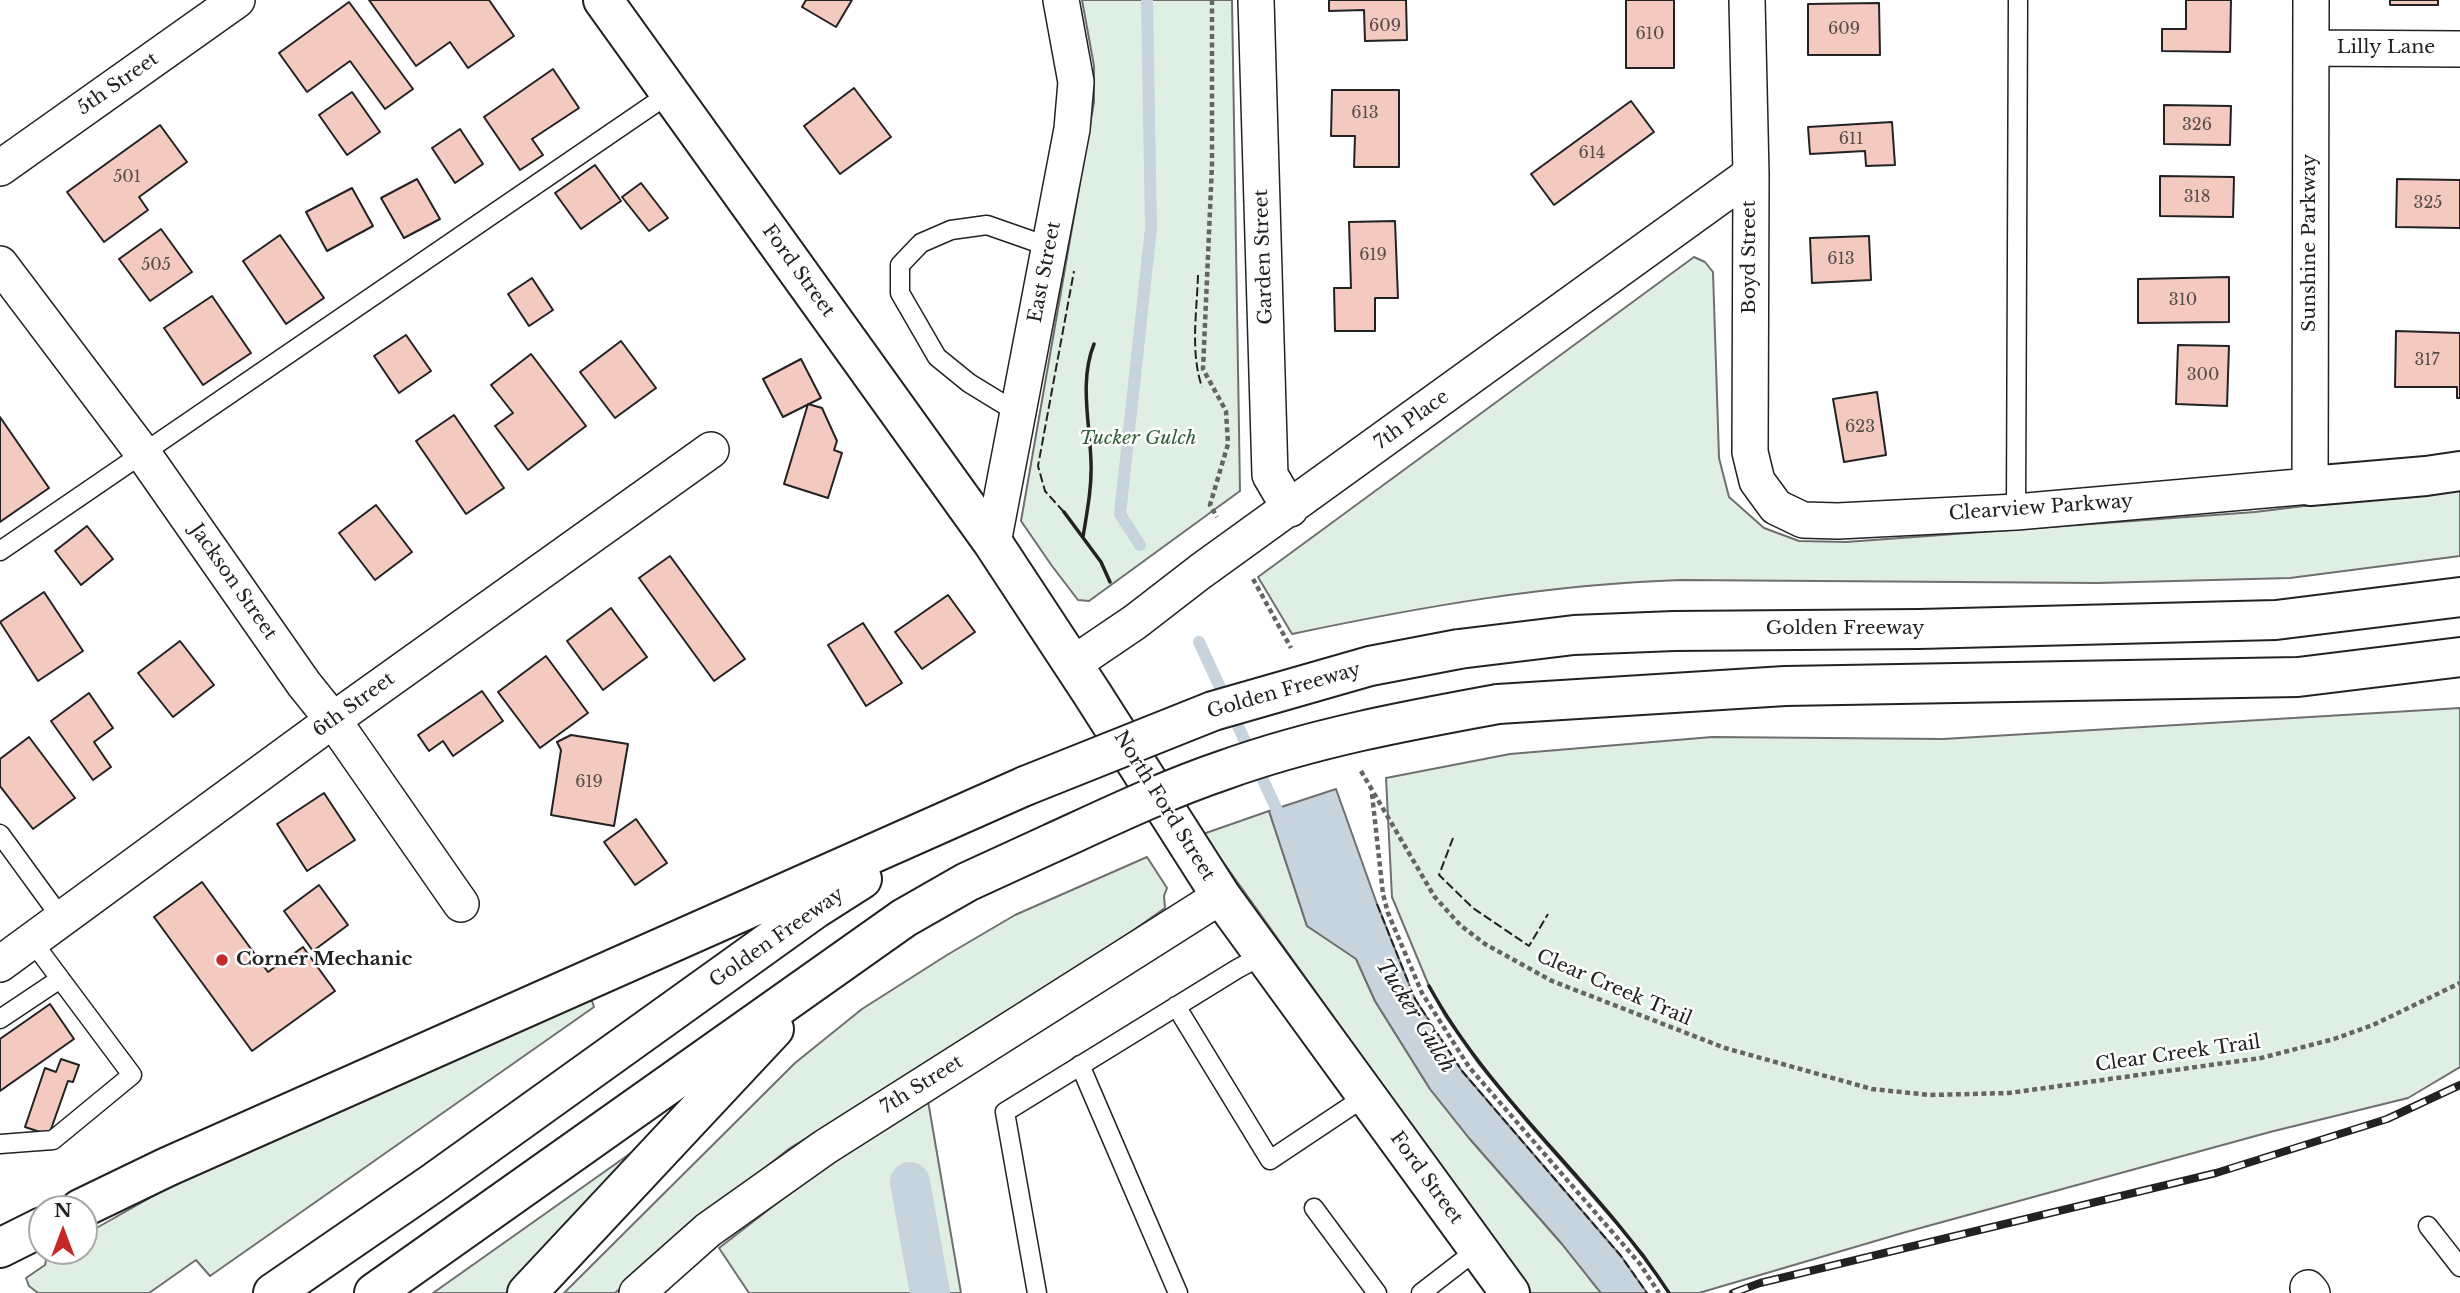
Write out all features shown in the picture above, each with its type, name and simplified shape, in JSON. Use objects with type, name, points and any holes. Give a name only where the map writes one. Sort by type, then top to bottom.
[{"type":"main road","name":"Ford Street","points":[[603,0],[993,543]]},
{"type":"main road","points":[[2310,486],[2460,471]]},
{"type":"main road","name":"North Ford Street","points":[[993,543],[1221,896],[1342,1063]]},
{"type":"main road","name":"Golden Freeway","points":[[273,1293],[444,1175],[815,909],[926,839],[1025,786],[1213,711],[1370,666],[1459,649],[1574,635],[2276,620],[2460,597]]},
{"type":"main road","points":[[374,1293],[831,967],[914,912],[967,882],[1135,805],[1223,770],[1271,755],[1393,723],[1498,704],[1785,687],[2298,677],[2460,657]]},
{"type":"main road","points":[[98,1200],[167,1167],[1025,786]]},
{"type":"main road","points":[[527,1293],[831,967]]},
{"type":"main road","name":"Ford Street","points":[[1342,1063],[1510,1293]]},
{"type":"main road","points":[[0,1248],[28,1234]]},
{"type":"street","name":"East Street","points":[[993,543],[1072,129],[1076,82],[1061,0]]},
{"type":"street","name":"Garden Street","points":[[1256,0],[1270,475],[1290,509]]},
{"type":"street","name":"Boyd Street","points":[[1747,0],[1751,174],[1750,452],[1757,481],[1776,507]]},
{"type":"street","name":"Sunshine Parkway","points":[[2310,486],[2311,0]]},
{"type":"street","name":"5th Street","points":[[0,168],[222,4]]},
{"type":"street","name":"Lilly Lane","points":[[2311,48],[2460,48]]},
{"type":"street","name":"7th Place","points":[[1073,664],[1135,622],[1751,174]]},
{"type":"street","name":"Jackson Street","points":[[0,264],[142,452],[461,904]]},
{"type":"street","name":"6th Street","points":[[0,964],[333,720],[711,450]]},
{"type":"street","name":"Clearview Parkway","points":[[1776,507],[1803,520],[1815,520],[2016,512],[2310,486]]},
{"type":"street","name":"7th Street","points":[[637,1293],[708,1230],[825,1147],[1221,896]]},
{"type":"lane","points":[[2016,512],[2018,0]]},
{"type":"lane","points":[[0,551],[670,93]]},
{"type":"lane","points":[[1018,413],[969,383],[937,357],[900,293],[900,265],[921,243],[951,230],[987,225],[1050,247]]},
{"type":"lane","points":[[0,834],[62,919]]},
{"type":"lane","points":[[0,1144],[53,1140],[132,1075],[32,941]]},
{"type":"lane","points":[[1037,1293],[1005,1112],[1263,955]]},
{"type":"lane","points":[[0,1019],[60,979]]},
{"type":"lane","points":[[1176,1006],[1270,1160],[1366,1096]]},
{"type":"lane","points":[[1080,1065],[1178,1293]]},
{"type":"lane","points":[[1314,1208],[1377,1293]]},
{"type":"lane","points":[[2428,1226],[2460,1267]]},
{"type":"lane","points":[[1421,1293],[1478,1249]]},
{"type":"path","name":"Clear Creek Trail","points":[[1659,1293],[1640,1264],[1469,1067],[1422,993],[1388,913],[1383,894],[1372,789],[1434,896],[1460,925],[1485,944],[1552,981],[1725,1048],[1872,1089],[1930,1095],[2009,1093],[2261,1058],[2360,1030],[2460,983]]},
{"type":"green space","name":"Tucker Gulch","points":[[1082,0],[1232,0],[1240,491],[1089,601],[1078,600],[1021,521],[1094,102],[1094,66]]},
{"type":"green space","points":[[1694,257],[1705,262],[1713,272],[1719,458],[1729,497],[1764,528],[1799,541],[1846,542],[2255,512],[2460,487],[2460,556],[2290,578],[2098,583],[1681,580],[1632,582],[1485,598],[1292,634],[1258,577]]},
{"type":"green space","points":[[2460,708],[2460,1067],[2408,1098],[2270,1132],[1906,1232],[1699,1293],[1669,1293],[1644,1255],[1478,1063],[1445,1016],[1429,986],[1392,897],[1386,778],[1510,754],[1712,737],[1943,739]]},
{"type":"green space","points":[[1269,811],[1307,926],[1356,958],[1375,1001],[1430,1089],[1601,1293],[1531,1293],[1203,834]]},
{"type":"green space","points":[[1147,857],[1167,888],[1164,896],[1165,908],[1051,988],[790,1148],[615,1293],[564,1293],[795,1063],[862,1009],[1015,915]]},
{"type":"green space","points":[[591,998],[594,1007],[210,1276],[196,1260],[149,1293],[38,1293],[29,1286],[26,1278],[45,1265],[98,1265],[98,1227],[194,1173]]},
{"type":"green space","points":[[928,1101],[961,1293],[749,1293],[719,1248],[816,1173]]},
{"type":"green space","points":[[638,1148],[641,1153],[506,1293],[433,1293]]},
{"type":"water","name":"Tucker Gulch","points":[[1336,789],[1377,904],[1415,999],[1462,1071],[1621,1256],[1647,1293],[1601,1293],[1430,1089],[1375,1001],[1356,959],[1307,926],[1269,811]]},
{"type":"building","points":[[369,0],[489,0],[514,36],[468,68],[450,42],[416,66]]},
{"type":"building","points":[[806,0],[852,0],[836,27],[802,7]]},
{"type":"building","points":[[1329,0],[1406,0],[1407,40],[1365,41],[1364,10],[1329,11]]},
{"type":"building","points":[[1626,0],[1674,0],[1674,68],[1626,68]]},
{"type":"building","points":[[2186,0],[2231,0],[2230,52],[2162,51],[2162,29],[2186,29]]},
{"type":"building","points":[[2390,0],[2438,0],[2438,5],[2390,5]]},
{"type":"building","points":[[349,2],[413,89],[385,109],[350,61],[307,92],[279,53]]},
{"type":"building","points":[[1879,3],[1880,55],[1808,55],[1808,4]]},
{"type":"building","points":[[553,69],[579,108],[532,139],[543,155],[520,170],[484,117]]},
{"type":"building","points":[[854,88],[891,137],[840,174],[804,126]]},
{"type":"building","points":[[1332,90],[1399,90],[1399,167],[1354,167],[1355,136],[1331,136]]},
{"type":"building","points":[[352,92],[380,132],[347,155],[319,115]]},
{"type":"building","points":[[1631,101],[1654,132],[1554,205],[1531,174]]},
{"type":"building","points":[[2164,105],[2231,106],[2230,145],[2164,144]]},
{"type":"building","points":[[1892,122],[1895,165],[1866,166],[1865,151],[1810,154],[1808,127]]},
{"type":"building","points":[[160,125],[187,162],[139,197],[148,210],[104,242],[67,192]]},
{"type":"building","points":[[460,129],[483,164],[455,183],[432,148]]},
{"type":"building","points":[[595,165],[621,201],[581,229],[555,193]]},
{"type":"building","points":[[2160,176],[2234,177],[2233,217],[2160,216]]},
{"type":"building","points":[[417,179],[440,219],[404,238],[381,198]]},
{"type":"building","points":[[2397,179],[2460,180],[2460,228],[2396,227]]},
{"type":"building","points":[[641,183],[668,218],[649,231],[622,197]]},
{"type":"building","points":[[352,188],[373,226],[327,251],[306,212]]},
{"type":"building","points":[[1395,221],[1398,298],[1375,298],[1375,331],[1335,331],[1334,288],[1351,288],[1349,222]]},
{"type":"building","points":[[161,229],[192,272],[150,301],[119,259]]},
{"type":"building","points":[[280,235],[324,298],[286,324],[243,261]]},
{"type":"building","points":[[1869,236],[1871,280],[1812,283],[1810,238]]},
{"type":"building","points":[[2229,277],[2229,322],[2138,323],[2138,279]]},
{"type":"building","points":[[532,278],[553,310],[529,326],[508,294]]},
{"type":"building","points":[[212,296],[251,353],[203,385],[164,328]]},
{"type":"building","points":[[2396,331],[2460,333],[2460,398],[2457,398],[2457,387],[2395,387]]},
{"type":"building","points":[[406,335],[431,371],[399,393],[374,356]]},
{"type":"building","points":[[621,341],[656,388],[615,418],[580,372]]},
{"type":"building","points":[[2178,345],[2229,346],[2227,406],[2176,404]]},
{"type":"building","points":[[531,354],[586,426],[528,470],[495,426],[513,413],[491,385]]},
{"type":"building","points":[[801,359],[821,398],[783,417],[763,379]]},
{"type":"building","points":[[1877,392],[1886,455],[1844,462],[1833,399]]},
{"type":"building","points":[[808,404],[822,408],[837,441],[834,450],[842,453],[828,498],[784,484]]},
{"type":"building","points":[[454,415],[504,488],[466,514],[416,441]]},
{"type":"building","points":[[0,417],[49,488],[0,522]]},
{"type":"building","points":[[376,505],[412,552],[375,580],[339,533]]},
{"type":"building","points":[[87,526],[113,559],[81,585],[55,551]]},
{"type":"building","points":[[670,556],[745,659],[714,681],[639,578]]},
{"type":"building","points":[[44,592],[83,651],[38,681],[0,622]]},
{"type":"building","points":[[948,595],[975,632],[922,669],[895,632]]},
{"type":"building","points":[[611,608],[647,657],[603,690],[567,641]]},
{"type":"building","points":[[863,623],[902,683],[866,706],[828,645]]},
{"type":"building","points":[[180,641],[214,685],[173,717],[138,673]]},
{"type":"building","points":[[546,656],[588,713],[540,748],[498,692]]},
{"type":"building","points":[[482,691],[503,721],[453,756],[443,741],[429,751],[418,735]]},
{"type":"building","points":[[89,693],[113,728],[94,742],[111,767],[93,780],[51,721]]},
{"type":"building","points":[[571,735],[628,744],[614,826],[551,815],[561,750],[557,742]]},
{"type":"building","points":[[29,737],[75,798],[33,829],[0,786],[0,759]]},
{"type":"building","points":[[324,793],[355,840],[307,871],[277,824]]},
{"type":"building","points":[[636,819],[667,863],[635,885],[604,842]]},
{"type":"building","name":"Corner Mechanic","points":[[202,882],[268,972],[303,947],[335,991],[252,1051],[154,917]]},
{"type":"building","points":[[319,885],[348,925],[313,951],[284,911]]},
{"type":"building","points":[[50,1004],[74,1039],[0,1091],[0,1039]]},
{"type":"building","points":[[61,1059],[79,1065],[73,1082],[68,1081],[49,1135],[25,1127],[45,1068],[56,1072]]},
{"type":"waterway","name":"Tucker Gulch","points":[[1140,545],[1120,514],[1151,228],[1147,0]]},
{"type":"waterway","name":"Tucker Gulch","points":[[1199,642],[1283,823]]},
{"type":"waterway","points":[[910,1182],[930,1293]]},
{"type":"railway","points":[[1733,1293],[1760,1283],[2216,1173],[2387,1119],[2460,1085]]},
{"type":"fence","points":[[1064,512],[1045,491],[1038,466],[1074,271]]},
{"type":"fence","points":[[1198,275],[1195,346],[1202,387]]},
{"type":"fence","points":[[1453,838],[1439,875],[1473,908],[1529,946],[1548,914]]},
{"type":"fence","points":[[1377,904],[1415,999],[1462,1071],[1621,1256],[1647,1293]]},
{"type":"wall","points":[[1083,537],[1091,471],[1086,388],[1094,344]]},
{"type":"wall","points":[[1064,512],[1101,562],[1110,582]]},
{"type":"wall","points":[[1429,986],[1454,1028],[1483,1067],[1610,1215],[1669,1293]]},
{"type":"place","name":"Corner Mechanic","points":[[222,960]]}]
